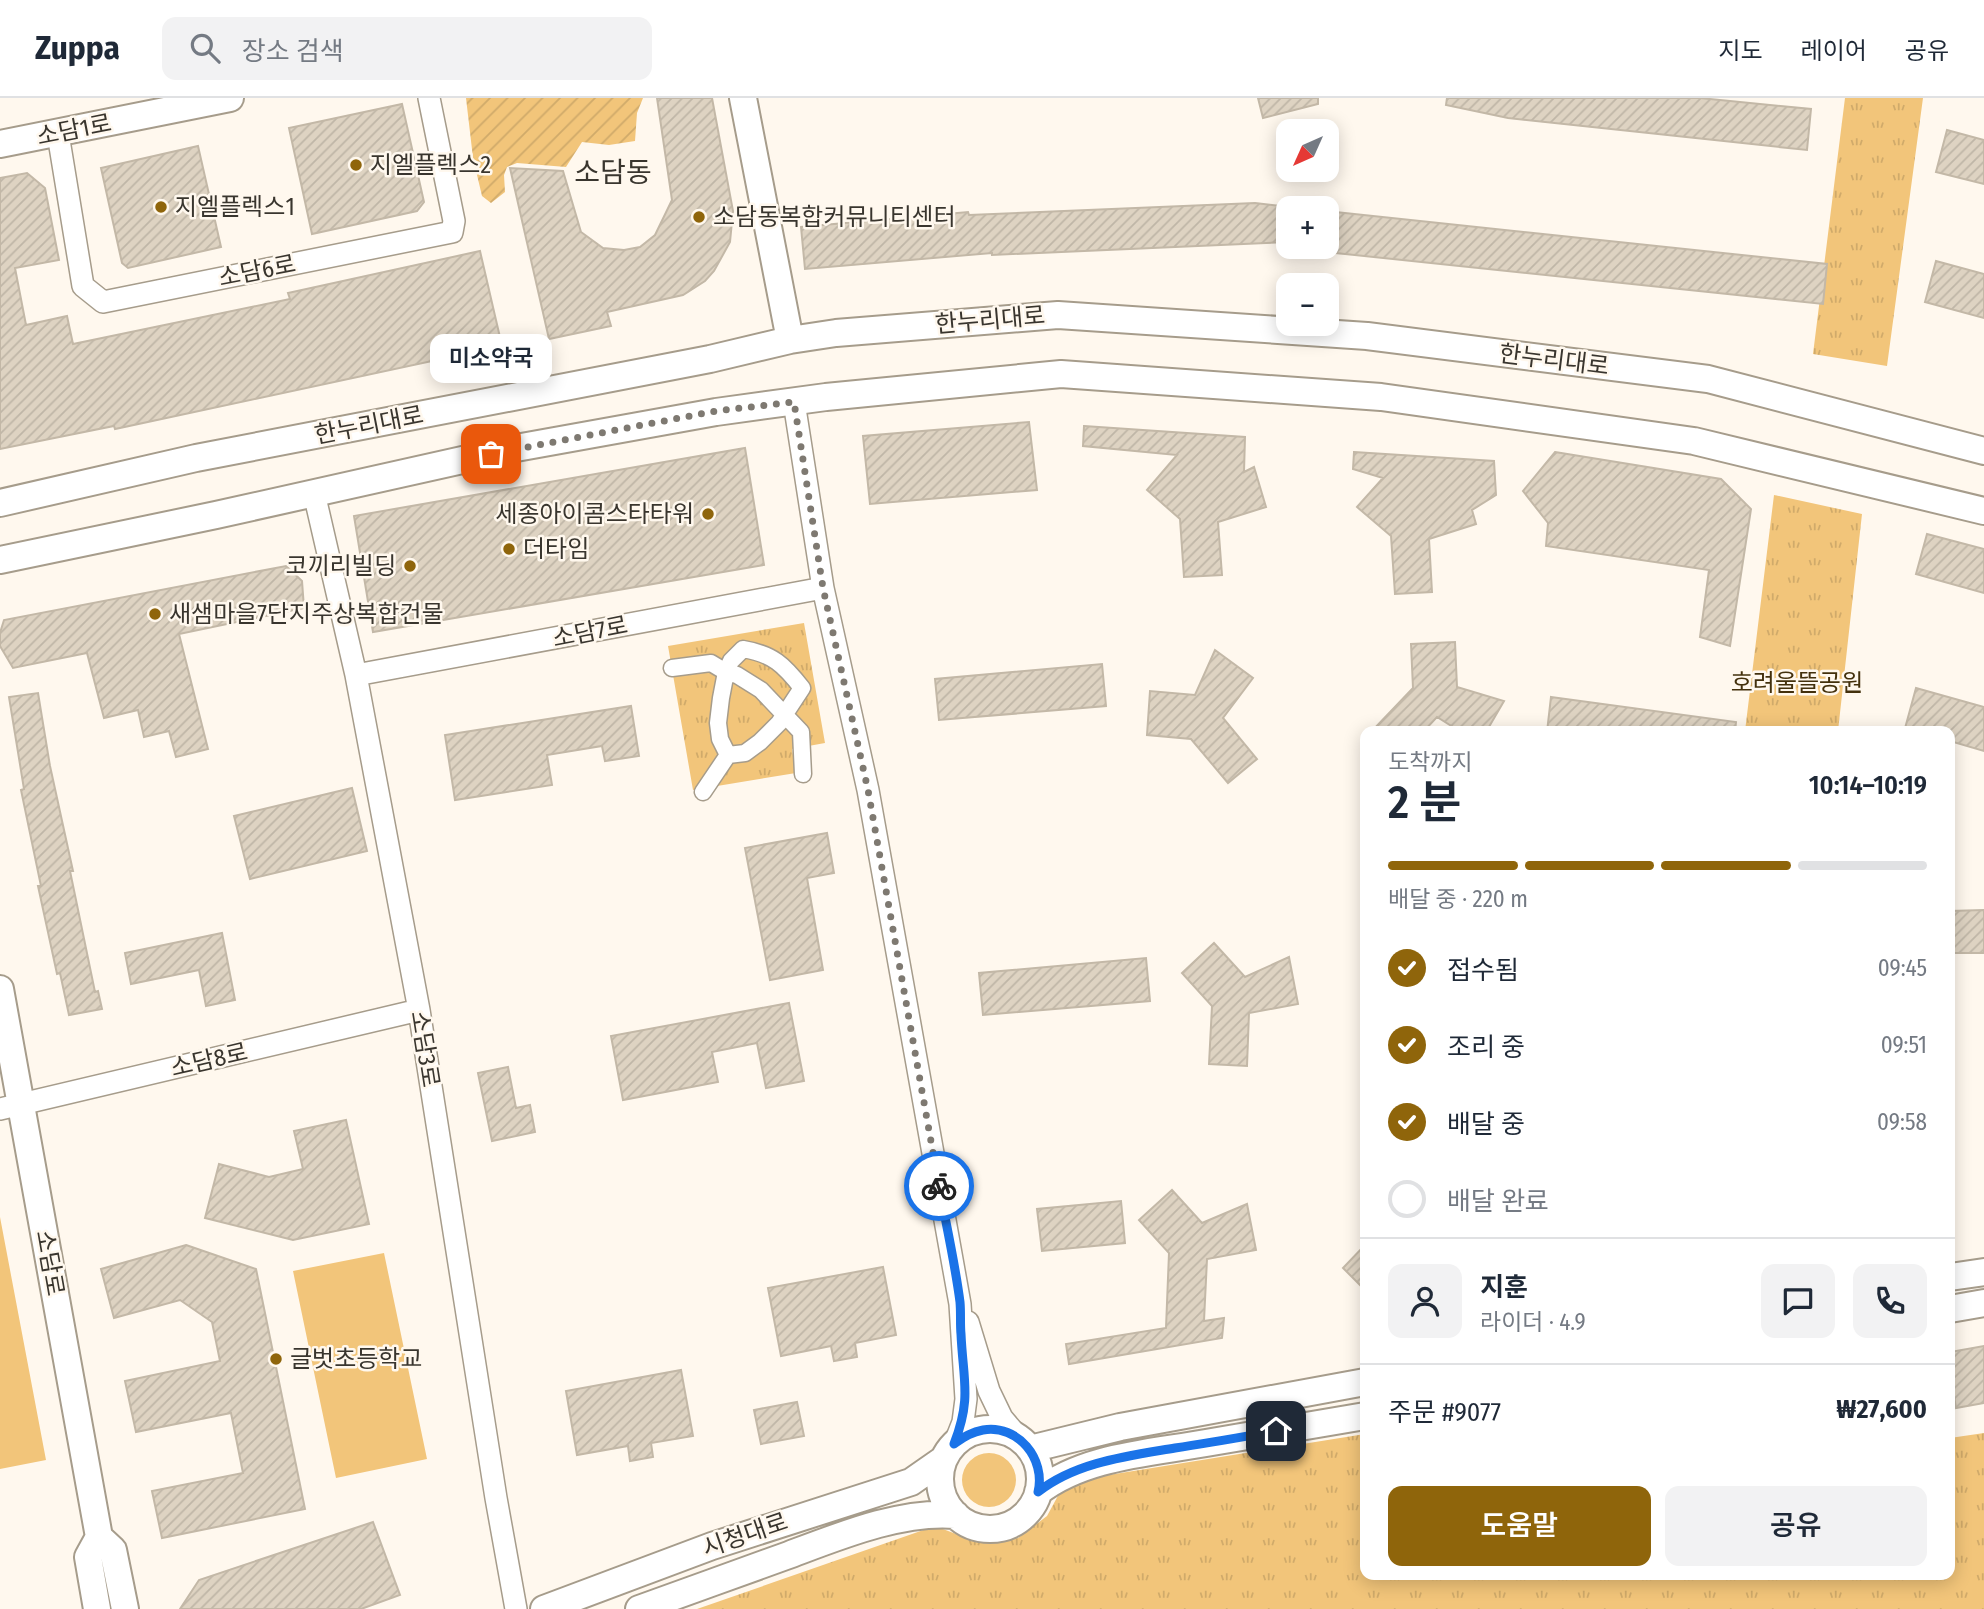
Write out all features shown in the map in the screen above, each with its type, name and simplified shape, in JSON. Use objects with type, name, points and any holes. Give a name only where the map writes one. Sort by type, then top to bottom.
[{"type":"street","name":"소담1로","points":[[0,144],[230,98]]},
{"type":"street","name":"소담6로","points":[[58,134],[83,286],[103,302],[452,232],[454,221],[429,98]]},
{"type":"street","points":[[743,98],[790,340]]},
{"type":"street","name":"한누리대로","points":[[0,503],[196,458],[710,359],[790,340],[836,333],[1058,315],[1367,336],[1708,379],[1984,452]]},
{"type":"street","points":[[0,560],[516,448],[716,411],[1061,374],[1381,397],[1694,440],[1984,512]]},
{"type":"street","points":[[794,402],[823,588],[868,790],[960,1304],[966,1399],[963,1422],[940,1476],[942,1493],[950,1509],[963,1521],[979,1528],[996,1529],[1013,1524],[1027,1514],[1038,1492],[1038,1465],[1024,1443],[1002,1418],[989,1391],[973,1333],[960,1304]]},
{"type":"street","name":"소담3로","points":[[314,493],[356,675],[419,1010],[516,1609]]},
{"type":"street","name":"소담7로","points":[[356,675],[823,588]]},
{"type":"street","points":[[703,792],[728,755],[745,753],[779,723],[802,688],[775,659],[760,652],[743,649],[731,661],[726,672],[718,723],[720,739],[728,755]]},
{"type":"street","points":[[672,668],[711,663],[761,690],[801,732],[803,774]]},
{"type":"street","name":"소담로","points":[[0,989],[10,1107],[99,1536],[113,1550],[125,1609]]},
{"type":"street","name":"소담8로","points":[[10,1107],[419,1010]]},
{"type":"street","points":[[1955,1276],[1984,1272]]},
{"type":"street","points":[[1955,1308],[1984,1303]]},
{"type":"street","points":[[949,1452],[968,1434],[984,1429],[1002,1430],[1024,1443],[1360,1383]]},
{"type":"street","points":[[1038,1492],[1053,1480],[1069,1473],[1125,1457],[1360,1417]]},
{"type":"street","name":"시청대로","points":[[544,1609],[712,1546],[911,1482],[949,1452]]},
{"type":"street","name":"시청대로","points":[[639,1609],[851,1532],[913,1517],[956,1515]]},
{"type":"street","name":"소담로","points":[[97,1609],[88,1557],[99,1536]]},
{"type":"green space","points":[[466,98],[643,98],[637,113],[635,141],[609,145],[582,142],[566,167],[517,163],[507,167],[504,175],[505,192],[491,203],[482,196],[473,158]]},
{"type":"green space","points":[[1845,98],[1923,98],[1887,366],[1813,354]]},
{"type":"green space","name":"호려울뜰공원","points":[[1774,495],[1862,514],[1839,726],[1746,726]]},
{"type":"green space","points":[[804,623],[825,743],[792,749],[796,773],[693,790],[668,646]]},
{"type":"green space","points":[[0,1217],[46,1460],[0,1469]]},
{"type":"green space","points":[[384,1253],[427,1459],[336,1478],[293,1271]]},
{"type":"green space","points":[[1984,1433],[1984,1609],[697,1609],[935,1526],[977,1542],[1018,1538],[1047,1516],[1060,1492],[1096,1477],[1360,1435],[1360,1580],[1955,1580],[1955,1437]]},
{"type":"green space","points":[[989,1453],[1008,1461],[1016,1480],[1008,1499],[989,1507],[970,1499],[962,1480],[970,1461]]},
{"type":"building","name":"소담동복합커뮤니티센터","points":[[657,98],[712,98],[733,211],[730,242],[714,271],[705,281],[683,295],[607,312],[611,326],[549,339],[510,168],[563,171],[581,232],[603,248],[624,250],[640,247],[655,235],[672,200]]},
{"type":"building","points":[[1258,98],[1318,98],[1318,104],[1263,118]]},
{"type":"building","points":[[1447,98],[1700,98],[1811,109],[1807,150],[1508,118],[1446,105]]},
{"type":"building","name":"지엘플렉스2","points":[[402,104],[424,202],[417,211],[312,234],[289,128]]},
{"type":"building","points":[[1947,130],[1984,140],[1984,184],[1936,172]]},
{"type":"building","name":"지엘플렉스1","points":[[198,146],[221,247],[128,268],[122,263],[101,168]]},
{"type":"building","points":[[27,173],[45,188],[59,260],[15,268],[26,325],[67,316],[73,344],[290,299],[288,293],[480,251],[502,346],[115,429],[114,426],[0,449],[0,178]]},
{"type":"building","points":[[1255,203],[1276,206],[1276,243],[992,253],[805,269],[801,227],[968,212],[969,215]]},
{"type":"building","points":[[1339,212],[1827,264],[1823,304],[1339,253]]},
{"type":"building","points":[[1936,261],[1984,274],[1984,318],[1925,302]]},
{"type":"building","points":[[1029,422],[1037,490],[870,504],[863,436]]},
{"type":"building","points":[[1084,426],[1245,437],[1244,472],[1254,467],[1266,507],[1218,522],[1222,575],[1184,577],[1180,519],[1147,490],[1177,455],[1083,446]]},
{"type":"building","points":[[745,448],[764,565],[373,632],[354,516]]},
{"type":"building","points":[[1354,452],[1494,461],[1496,495],[1472,510],[1476,524],[1429,539],[1432,592],[1395,594],[1391,536],[1357,507],[1383,478],[1353,469]]},
{"type":"building","points":[[1555,452],[1721,479],[1751,509],[1730,646],[1700,637],[1709,570],[1546,546],[1548,523],[1523,491]]},
{"type":"building","points":[[1927,534],[1984,549],[1984,593],[1916,574]]},
{"type":"building","name":"새샘마을7단지주상복합건물","points":[[286,566],[302,581],[304,608],[179,634],[208,749],[176,757],[169,731],[144,737],[138,710],[104,718],[87,653],[13,668],[0,646],[4,620]]},
{"type":"building","points":[[1455,642],[1457,687],[1504,701],[1489,726],[1451,726],[1437,717],[1429,726],[1377,726],[1413,688],[1411,644]]},
{"type":"building","points":[[1215,650],[1253,678],[1223,718],[1257,759],[1228,783],[1191,739],[1147,735],[1150,691],[1195,695]]},
{"type":"building","points":[[1102,664],[1106,706],[939,720],[935,679]]},
{"type":"building","points":[[1916,688],[1984,707],[1984,751],[1955,742],[1955,726],[1906,726]]},
{"type":"building","points":[[38,693],[50,766],[73,871],[70,871],[95,992],[98,991],[102,1009],[69,1015],[38,886],[41,886],[21,790],[24,789],[9,697]]},
{"type":"building","points":[[1551,697],[1736,722],[1736,726],[1548,726]]},
{"type":"building","points":[[631,706],[639,756],[605,761],[602,746],[547,755],[552,785],[455,800],[445,735]]},
{"type":"building","points":[[352,788],[367,851],[250,879],[234,816]]},
{"type":"building","points":[[827,833],[834,873],[807,878],[823,970],[770,980],[745,848]]},
{"type":"building","points":[[1984,910],[1984,953],[1955,953],[1955,911]]},
{"type":"building","points":[[222,933],[235,1000],[206,1006],[199,970],[131,984],[125,953]]},
{"type":"building","points":[[1214,943],[1245,977],[1289,957],[1298,1004],[1249,1013],[1247,1066],[1209,1064],[1212,1006],[1182,973]]},
{"type":"building","points":[[1146,958],[1150,1001],[983,1015],[979,973]]},
{"type":"building","points":[[789,1003],[804,1081],[766,1088],[757,1043],[712,1052],[718,1082],[623,1100],[611,1036]]},
{"type":"building","points":[[508,1067],[516,1108],[530,1105],[535,1132],[492,1141],[478,1073]]},
{"type":"building","points":[[346,1120],[369,1224],[293,1240],[205,1218],[219,1164],[269,1177],[303,1169],[294,1131]]},
{"type":"building","points":[[1172,1190],[1202,1223],[1247,1204],[1256,1250],[1207,1259],[1204,1321],[1224,1318],[1222,1338],[1069,1364],[1066,1344],[1166,1328],[1169,1253],[1139,1220]]},
{"type":"building","points":[[1121,1201],[1125,1243],[1042,1251],[1037,1209]]},
{"type":"building","points":[[186,1245],[256,1269],[305,1509],[162,1538],[152,1491],[243,1473],[231,1413],[136,1432],[125,1381],[220,1361],[212,1322],[180,1300],[114,1318],[101,1269]]},
{"type":"building","points":[[1360,1250],[1360,1285],[1343,1268]]},
{"type":"building","points":[[883,1267],[896,1335],[855,1343],[857,1357],[834,1361],[831,1346],[781,1356],[768,1288]]},
{"type":"building","points":[[1984,1346],[1984,1403],[1956,1408],[1955,1351]]},
{"type":"building","points":[[681,1370],[693,1436],[651,1443],[653,1457],[630,1461],[628,1446],[577,1455],[566,1391]]},
{"type":"building","points":[[797,1402],[804,1436],[761,1444],[754,1410]]},
{"type":"building","points":[[373,1522],[400,1595],[361,1609],[180,1609],[199,1580]]},
{"type":"way so far","points":[[491,454],[716,411],[794,402],[823,588],[868,790],[939,1186]]},
{"type":"place","name":"지엘플렉스2","points":[[356,165]]},
{"type":"place","name":"지엘플렉스1","points":[[161,207]]},
{"type":"place","name":"소담동복합커뮤니티센터","points":[[699,217]]},
{"type":"place","name":"미소약국","points":[[491,454]]},
{"type":"place","name":"세종아이콤스타타워","points":[[708,514]]},
{"type":"place","name":"더타임","points":[[509,549]]},
{"type":"place","name":"코끼리빌딩","points":[[410,566]]},
{"type":"place","name":"새샘마을7단지주상복합건물","points":[[155,614]]},
{"type":"place","name":"글벗초등학교","points":[[276,1359]]},
{"type":"district","name":"소담동","points":[[613,172]]},
{"type":"route","points":[[939,1186],[960,1304],[965,1368],[966,1399],[963,1422],[954,1444],[968,1434],[984,1429],[1002,1430],[1018,1437],[1030,1449],[1038,1465],[1038,1492],[1053,1480],[1069,1473],[1125,1457],[1276,1431]]}]
